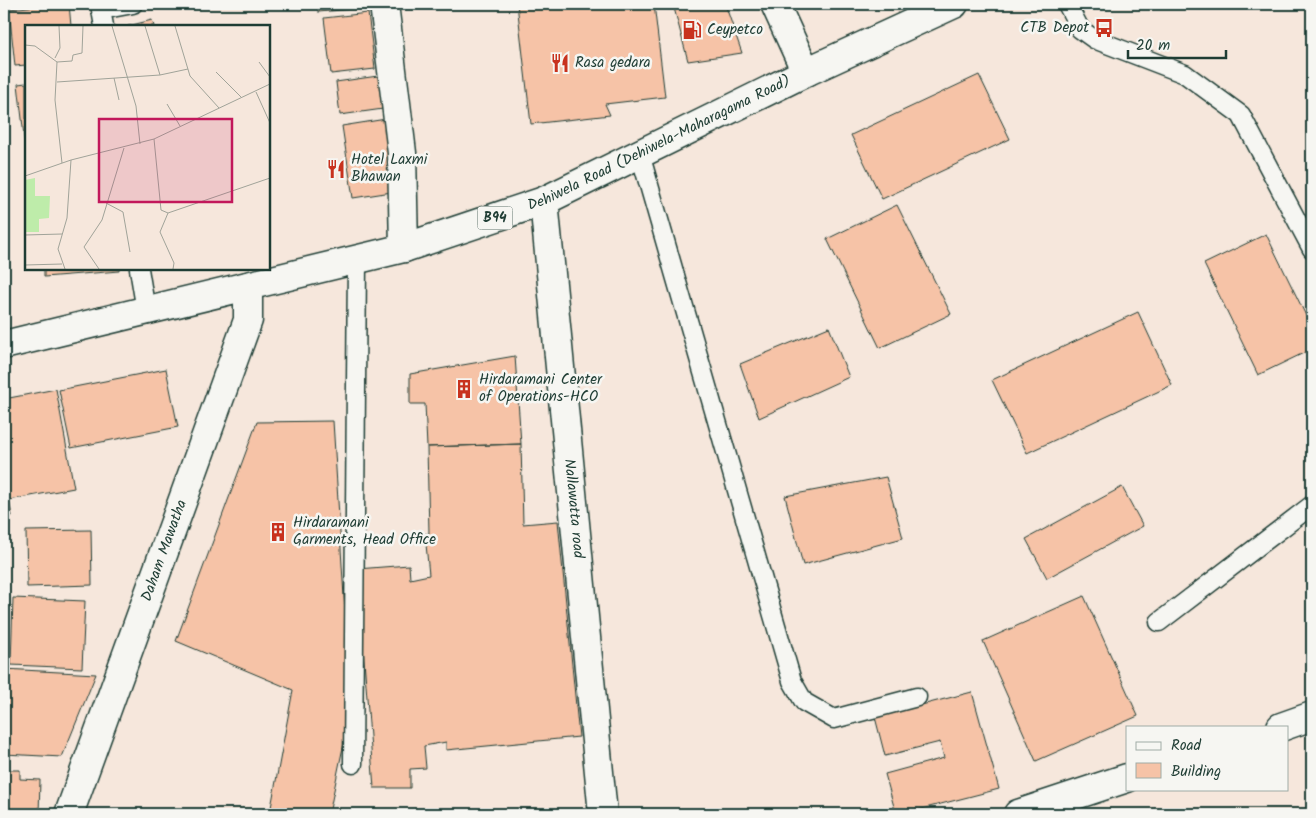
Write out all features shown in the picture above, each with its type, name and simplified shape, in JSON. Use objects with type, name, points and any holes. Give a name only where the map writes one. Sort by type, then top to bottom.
[{"type":"street","points":[[384,4],[402,153],[404,248]]},
{"type":"street","points":[[775,4],[806,72]]},
{"type":"street","name":"Dehiwela Road (Dehiwela-Maharagama Road)","points":[[4,345],[404,248],[544,201],[806,72],[954,4]]},
{"type":"street","name":"Nallawatta road","points":[[544,201],[602,814]]},
{"type":"street","name":"Daham Mawatha","points":[[69,814],[248,320],[248,286]]},
{"type":"street","points":[[1284,726],[1312,716]]},
{"type":"street","points":[[1018,814],[1126,778]]},
{"type":"lane","points":[[104,25],[101,10],[133,4]]},
{"type":"lane","points":[[1067,4],[1080,29],[1094,39],[1185,74],[1241,115],[1312,249]]},
{"type":"lane","points":[[640,154],[792,681],[804,702],[834,719],[917,697]]},
{"type":"lane","points":[[353,764],[356,260]]},
{"type":"lane","points":[[140,270],[146,311]]},
{"type":"lane","points":[[1159,622],[1312,505]]},
{"type":"building","points":[[69,4],[71,25],[25,25],[25,65],[15,66],[9,9]]},
{"type":"building","points":[[318,4],[366,4],[366,8],[318,12]]},
{"type":"building","points":[[517,4],[654,4],[665,97],[605,104],[610,115],[531,124]]},
{"type":"building","points":[[673,4],[725,4],[742,53],[688,61]]},
{"type":"building","points":[[368,13],[375,69],[331,74],[324,18]]},
{"type":"building","points":[[152,20],[154,25],[132,25]]},
{"type":"building","points":[[4,47],[9,85],[4,85]]},
{"type":"building","points":[[979,75],[1010,139],[882,199],[851,135]]},
{"type":"building","points":[[378,76],[383,109],[340,115],[336,82]]},
{"type":"building","points":[[25,83],[25,145],[18,84]]},
{"type":"building","points":[[386,119],[398,191],[353,198],[342,126]]},
{"type":"building","points":[[897,205],[951,314],[880,348],[827,239]]},
{"type":"building","points":[[1266,234],[1312,328],[1312,349],[1258,375],[1204,264]]},
{"type":"building","points":[[44,270],[119,270],[119,271],[44,277]]},
{"type":"building","points":[[1138,312],[1172,385],[1027,453],[992,380]]},
{"type":"building","points":[[829,327],[849,377],[759,418],[740,364]]},
{"type":"building","name":"Hirdaramani Center of Operations-HCO","points":[[515,356],[521,444],[427,447],[425,404],[410,404],[410,374]]},
{"type":"building","points":[[166,369],[178,427],[71,448],[59,390]]},
{"type":"building","points":[[56,389],[74,488],[9,500],[12,516],[4,518],[4,399]]},
{"type":"building","name":"Hirdaramani Garments, Head Office","points":[[333,421],[351,709],[329,814],[270,813],[293,690],[176,641],[257,422]]},
{"type":"building","points":[[521,444],[523,524],[558,521],[579,737],[446,750],[446,742],[424,746],[426,768],[410,769],[410,788],[374,788],[357,569],[409,565],[410,579],[429,575],[425,534],[429,533],[427,447]]},
{"type":"building","points":[[886,477],[903,538],[803,565],[785,496]]},
{"type":"building","points":[[1122,487],[1143,526],[1047,578],[1026,539]]},
{"type":"building","points":[[91,530],[92,585],[27,587],[26,531]]},
{"type":"building","points":[[1084,596],[1138,716],[1036,761],[983,641]]},
{"type":"building","points":[[13,598],[85,601],[82,668],[11,665]]},
{"type":"building","points":[[4,669],[96,674],[62,757],[4,754]]},
{"type":"building","points":[[972,692],[999,789],[896,814],[885,774],[944,758],[940,742],[885,756],[875,717]]},
{"type":"building","points":[[4,770],[20,770],[20,779],[40,780],[39,814],[4,814]]},
{"type":"place","name":"CTB Depot","points":[[1104,28]]},
{"type":"place","name":"Ceypetco","points":[[692,30]]},
{"type":"place","name":"Rasa gedara","points":[[560,63]]},
{"type":"place","name":"Hotel Laxmi Bhawan","points":[[336,169]]},
{"type":"place","name":"Hirdaramani Center of Operations-HCO","points":[[464,389]]},
{"type":"place","name":"Hirdaramani Garments, Head Office","points":[[278,532]]}]
